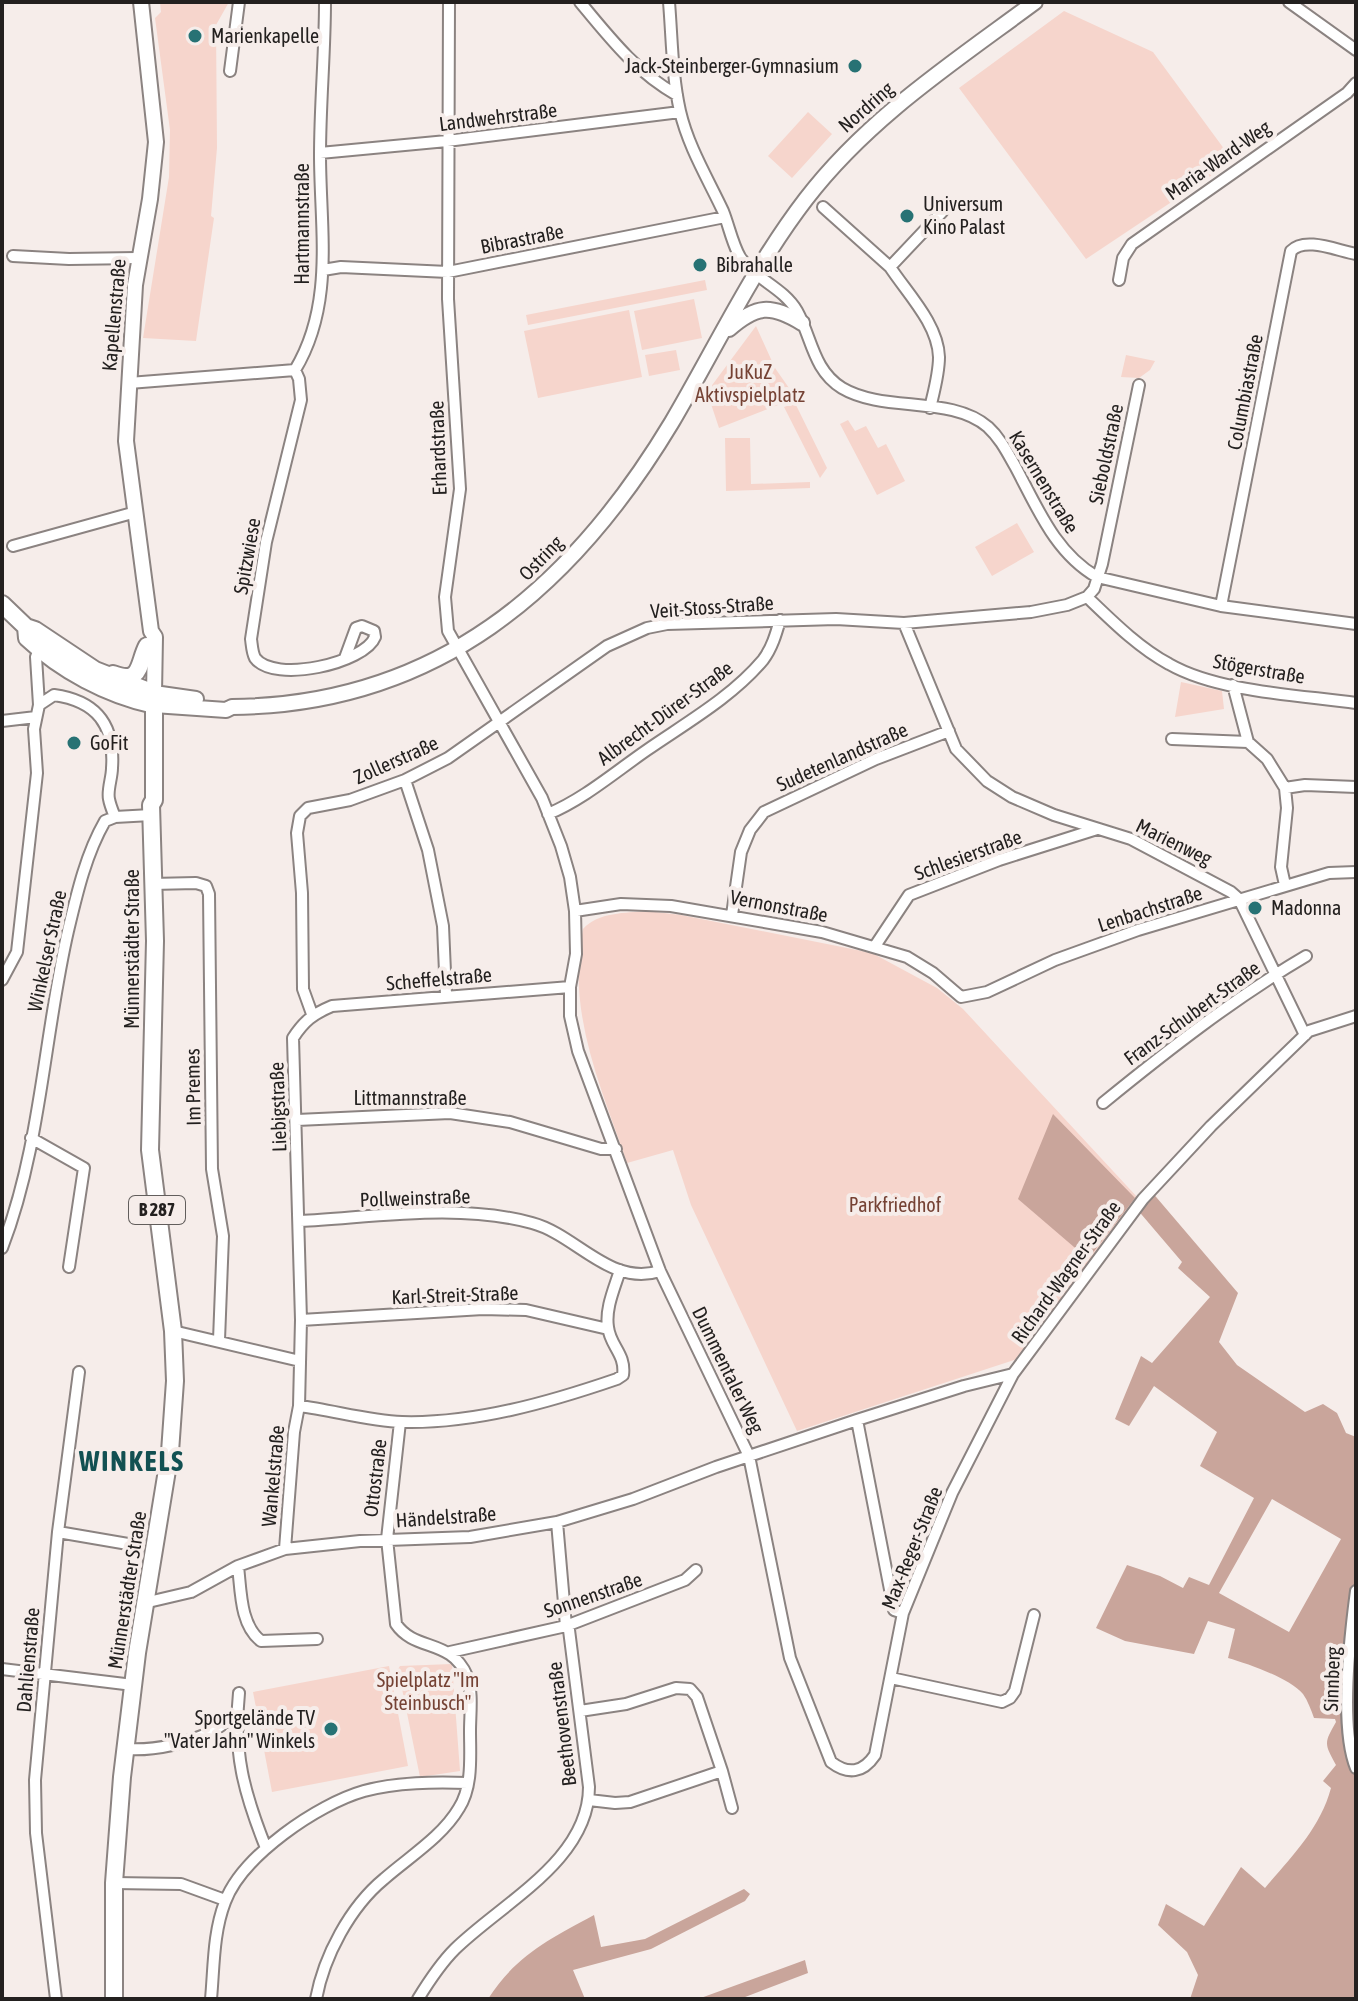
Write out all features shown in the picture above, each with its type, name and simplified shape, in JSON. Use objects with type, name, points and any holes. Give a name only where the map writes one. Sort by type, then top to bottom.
[{"type":"main road","name":"Kapellenstraße","points":[[141,2],[156,142],[150,199],[137,258],[126,441],[149,639],[149,698]]},
{"type":"main road","name":"Nordring","points":[[756,273],[805,201],[848,149],[894,108],[1035,2]]},
{"type":"main road","name":"Ostring","points":[[26,627],[27,638],[39,649],[89,681],[149,698],[226,710],[322,700],[387,681],[458,650],[513,612],[566,562],[618,499],[670,424],[756,273]]},
{"type":"main road","points":[[719,337],[744,316],[764,309],[788,315],[802,323]]},
{"type":"main road","name":"Ostring","points":[[2,604],[26,627],[87,666],[149,698]]},
{"type":"main road","points":[[87,666],[95,665],[120,676],[132,676],[140,669],[149,639]]},
{"type":"main road","name":"Münnerstädter Straße","points":[[114,1999],[114,1883],[125,1749],[144,1603],[174,1421],[173,1331],[150,1150],[155,941],[151,810],[147,802],[149,698]]},
{"type":"street","points":[[230,71],[239,2]]},
{"type":"street","name":"Hartmannstraße","points":[[295,370],[313,335],[323,270],[320,153],[325,2]]},
{"type":"street","name":"Erhardstraße","points":[[449,2],[448,272],[460,489],[445,597],[448,631],[501,721],[548,814],[570,877],[576,954],[570,987]]},
{"type":"street","points":[[580,2],[639,69],[655,83],[677,95]]},
{"type":"street","name":"Kasernenstraße","points":[[669,2],[680,112],[739,255],[790,301],[820,366],[844,389],[865,397],[972,417],[987,426],[1001,442],[1064,551],[1080,567],[1097,577],[1221,606],[1356,624]]},
{"type":"street","points":[[1289,2],[1356,50]]},
{"type":"street","name":"Maria-Ward-Weg","points":[[1119,280],[1123,258],[1132,244],[1347,93],[1356,83]]},
{"type":"street","name":"Landwehrstraße","points":[[320,153],[447,141],[680,112]]},
{"type":"street","points":[[823,207],[890,267],[934,334],[939,353],[930,408]]},
{"type":"street","points":[[890,267],[942,212]]},
{"type":"street","name":"Bibrastraße","points":[[323,270],[341,267],[448,272],[725,217]]},
{"type":"street","name":"Columbiastraße","points":[[1221,606],[1291,251],[1300,244],[1356,254]]},
{"type":"street","points":[[13,256],[137,258]]},
{"type":"street","points":[[129,383],[295,370]]},
{"type":"street","name":"Spitzwiese","points":[[295,370],[301,400],[266,542],[251,639],[252,650],[262,664],[285,670],[317,669],[345,658]]},
{"type":"street","name":"Sieboldstraße","points":[[1097,577],[1139,385]]},
{"type":"street","points":[[13,546],[136,512]]},
{"type":"street","points":[[949,731],[904,623],[1031,612],[1067,605],[1087,597],[1094,589],[1097,577]]},
{"type":"street","name":"Stögerstraße","points":[[1087,597],[1150,653],[1211,681],[1356,703]]},
{"type":"street","name":"Veit-Stoss-Straße","points":[[501,721],[607,646],[637,632],[667,624],[836,619],[904,623]]},
{"type":"street","name":"Albrecht-Dürer-Straße","points":[[548,814],[588,791],[730,692],[763,660],[773,645],[780,620]]},
{"type":"street","points":[[2,980],[17,952],[37,773],[34,729],[39,705],[36,657],[39,649]]},
{"type":"street","points":[[1233,685],[1248,742],[1267,759],[1285,788],[1287,808],[1281,867],[1285,885]]},
{"type":"street","points":[[39,705],[54,695],[71,698],[95,711],[110,733],[113,753],[108,797],[115,817],[151,810]]},
{"type":"street","points":[[2,721],[36,717]]},
{"type":"street","name":"Zollerstraße","points":[[312,1014],[303,989],[302,893],[297,833],[300,816],[308,808],[350,800],[405,780],[448,758],[501,721]]},
{"type":"street","name":"Marienweg","points":[[949,731],[959,754],[987,781],[1012,797],[1131,839],[1223,886],[1239,899]]},
{"type":"street","name":"Sudetenlandstraße","points":[[732,915],[741,852],[750,830],[764,812],[865,764],[949,731]]},
{"type":"street","points":[[1172,739],[1248,742]]},
{"type":"street","points":[[405,780],[428,850],[443,926],[446,995]]},
{"type":"street","points":[[1285,788],[1305,785],[1356,787]]},
{"type":"street","name":"Winkelser Straße","points":[[2,1248],[31,1138],[60,968],[73,911],[92,843],[105,821],[115,817]]},
{"type":"street","name":"Schlesierstraße","points":[[875,946],[909,895],[999,860],[1097,829]]},
{"type":"street","name":"Lenbachstraße","points":[[961,997],[987,992],[1055,960],[1138,930],[1329,873],[1356,872]]},
{"type":"street","name":"Im Premes","points":[[152,884],[196,883],[206,886],[209,894],[212,1169],[223,1236],[219,1340]]},
{"type":"street","points":[[1239,899],[1305,1035]]},
{"type":"street","name":"Vernonstraße","points":[[575,911],[621,904],[658,905],[822,932],[907,957],[933,973],[961,997]]},
{"type":"street","name":"Franz-Schubert-Straße","points":[[1103,1103],[1182,1038],[1306,956]]},
{"type":"street","name":"Scheffelstraße","points":[[312,1014],[332,1006],[570,987]]},
{"type":"street","name":"Dummentaler Weg","points":[[570,987],[570,1016],[578,1051],[660,1271],[749,1456],[790,1658],[831,1762],[842,1771]]},
{"type":"street","name":"Liebigstraße","points":[[299,1406],[300,1221],[293,1038],[312,1014]]},
{"type":"street","name":"Richard-Wagner-Straße","points":[[749,1456],[964,1386],[1013,1374],[1143,1199],[1211,1126],[1305,1035],[1356,1016]]},
{"type":"street","name":"Littmannstraße","points":[[297,1120],[450,1113],[510,1122],[601,1149],[616,1149]]},
{"type":"street","points":[[31,1138],[84,1168],[69,1267]]},
{"type":"street","name":"Pollweinstraße","points":[[300,1221],[486,1213],[535,1223],[632,1276],[660,1271]]},
{"type":"street","points":[[299,1406],[400,1422],[432,1421],[533,1406],[617,1379],[623,1375],[625,1363],[608,1329],[608,1314],[620,1270]]},
{"type":"street","name":"Karl-Streit-Straße","points":[[301,1320],[483,1309],[526,1310],[608,1329]]},
{"type":"street","points":[[173,1331],[300,1361]]},
{"type":"street","name":"Dahlienstraße","points":[[56,1999],[36,1833],[35,1780],[58,1532],[79,1372]]},
{"type":"street","name":"Max-Reger-Straße","points":[[842,1771],[857,1772],[869,1765],[875,1755],[903,1613],[952,1493],[1013,1374]]},
{"type":"street","name":"Wankelstraße","points":[[285,1549],[294,1432],[299,1406]]},
{"type":"street","points":[[857,1420],[894,1610],[903,1613]]},
{"type":"street","name":"Ottostraße","points":[[400,1422],[387,1539],[396,1624],[403,1634],[450,1652]]},
{"type":"street","name":"Händelstraße","points":[[144,1603],[191,1592],[238,1566],[285,1549],[387,1539],[470,1537],[557,1522],[633,1499],[749,1456]]},
{"type":"street","name":"Beethovenstraße","points":[[418,1999],[432,1975],[454,1950],[565,1852],[581,1826],[589,1800],[580,1711],[566,1626],[557,1522]]},
{"type":"street","points":[[58,1532],[128,1544]]},
{"type":"street","points":[[238,1566],[244,1609],[254,1636],[261,1641],[317,1639]]},
{"type":"street","name":"Sonnenstraße","points":[[450,1652],[566,1626],[685,1580],[696,1570]]},
{"type":"street","name":"Sinnberg","points":[[1356,1591],[1348,1679],[1349,1732],[1356,1768]]},
{"type":"street","points":[[891,1678],[1002,1702],[1015,1691],[1034,1615]]},
{"type":"street","points":[[316,1999],[323,1973],[344,1928],[357,1909],[380,1882],[437,1835],[460,1807],[468,1783],[469,1690],[467,1676],[450,1652]]},
{"type":"street","points":[[2,1669],[133,1685]]},
{"type":"street","points":[[580,1711],[626,1704],[676,1688],[690,1689],[697,1697],[732,1808]]},
{"type":"street","points":[[239,1693],[238,1757],[245,1789],[266,1848]]},
{"type":"street","points":[[125,1749],[140,1750],[184,1741],[217,1729],[226,1720],[237,1718]]},
{"type":"street","points":[[589,1800],[630,1802],[722,1771]]},
{"type":"street","points":[[211,1999],[217,1929],[225,1900],[248,1865],[273,1840],[364,1791],[435,1782],[468,1783]]},
{"type":"street","points":[[114,1883],[181,1884],[225,1900]]},
{"type":"green space","points":[[160,2],[229,2],[216,25],[217,148],[211,216],[214,218],[196,341],[143,338],[169,177],[170,130],[155,18],[161,12]]},
{"type":"green space","points":[[1064,11],[1153,52],[1233,161],[1086,259],[959,88]]},
{"type":"green space","points":[[808,112],[832,134],[792,178],[768,156]]},
{"type":"green space","points":[[705,280],[707,290],[528,325],[526,315]]},
{"type":"green space","points":[[694,299],[702,338],[642,350],[634,311]]},
{"type":"green space","points":[[629,310],[642,377],[538,398],[524,331]]},
{"type":"green space","name":"JuKuZ Aktivspielplatz","points":[[756,326],[775,368],[796,398],[719,428],[707,392]]},
{"type":"green space","points":[[676,350],[680,370],[649,376],[645,355]]},
{"type":"green space","points":[[1126,355],[1155,361],[1150,370],[1139,378],[1121,377]]},
{"type":"green space","points":[[795,403],[827,468],[820,478],[784,407]]},
{"type":"green space","points":[[848,420],[855,431],[866,426],[878,448],[886,444],[905,481],[877,495],[840,424]]},
{"type":"green space","points":[[725,438],[750,438],[751,484],[810,482],[810,488],[726,491]]},
{"type":"green space","points":[[1017,523],[1034,552],[992,576],[975,547]]},
{"type":"green space","points":[[1181,682],[1222,691],[1224,709],[1175,717]]},
{"type":"green space","name":"Parkfriedhof","points":[[647,911],[872,953],[937,988],[963,1009],[1138,1198],[1020,1358],[797,1431],[691,1205],[673,1150],[627,1163],[597,1077],[579,989],[583,929],[604,916]]},
{"type":"green space","name":"Spielplatz \"Im Steinbusch\"","points":[[452,1664],[460,1771],[420,1777],[398,1669],[400,1666]]},
{"type":"green space","name":"Sportgelände TV \"Vater Jahn\" Winkels","points":[[389,1666],[408,1766],[272,1792],[253,1692]]},
{"type":"shaded area","points":[[1053,1114],[1135,1198],[1088,1259],[1018,1199]]},
{"type":"shaded area","points":[[1151,1191],[1238,1293],[1219,1342],[1237,1365],[1305,1412],[1323,1404],[1337,1413],[1346,1433],[1356,1437],[1356,1999],[1190,1999],[1198,1975],[1187,1952],[1158,1925],[1166,1904],[1204,1926],[1241,1867],[1265,1888],[1304,1842],[1326,1803],[1331,1788],[1323,1781],[1336,1765],[1327,1743],[1336,1722],[1335,1719],[1314,1718],[1303,1694],[1288,1682],[1228,1658],[1235,1629],[1208,1621],[1194,1654],[1125,1641],[1096,1628],[1127,1565],[1183,1588],[1189,1577],[1209,1585],[1254,1498],[1200,1466],[1217,1432],[1154,1386],[1129,1426],[1115,1419],[1141,1356],[1152,1363],[1210,1297],[1178,1268],[1182,1262],[1136,1208]],"holes":[[[1272,1499],[1341,1539],[1289,1632],[1219,1593]]]},
{"type":"shaded area","points":[[744,1889],[750,1894],[745,1901],[651,1949],[573,1970],[585,1999],[488,1999],[522,1959],[594,1915],[601,1947],[645,1939]]},
{"type":"shaded area","points":[[805,1960],[808,1973],[740,1999],[698,1999]]},
{"type":"place","name":"Marienkapelle","points":[[195,36]]},
{"type":"place","name":"Jack-Steinberger-Gymnasium","points":[[855,66]]},
{"type":"place","name":"Universum Kino Palast","points":[[907,216]]},
{"type":"place","name":"Bibrahalle","points":[[700,265]]},
{"type":"place","name":"GoFit","points":[[74,743]]},
{"type":"place","name":"Madonna","points":[[1255,908]]},
{"type":"place","name":"Sportgelände TV \"Vater Jahn\" Winkels","points":[[331,1729]]},
{"type":"district","name":"WINKELS","points":[[132,1461]]}]
